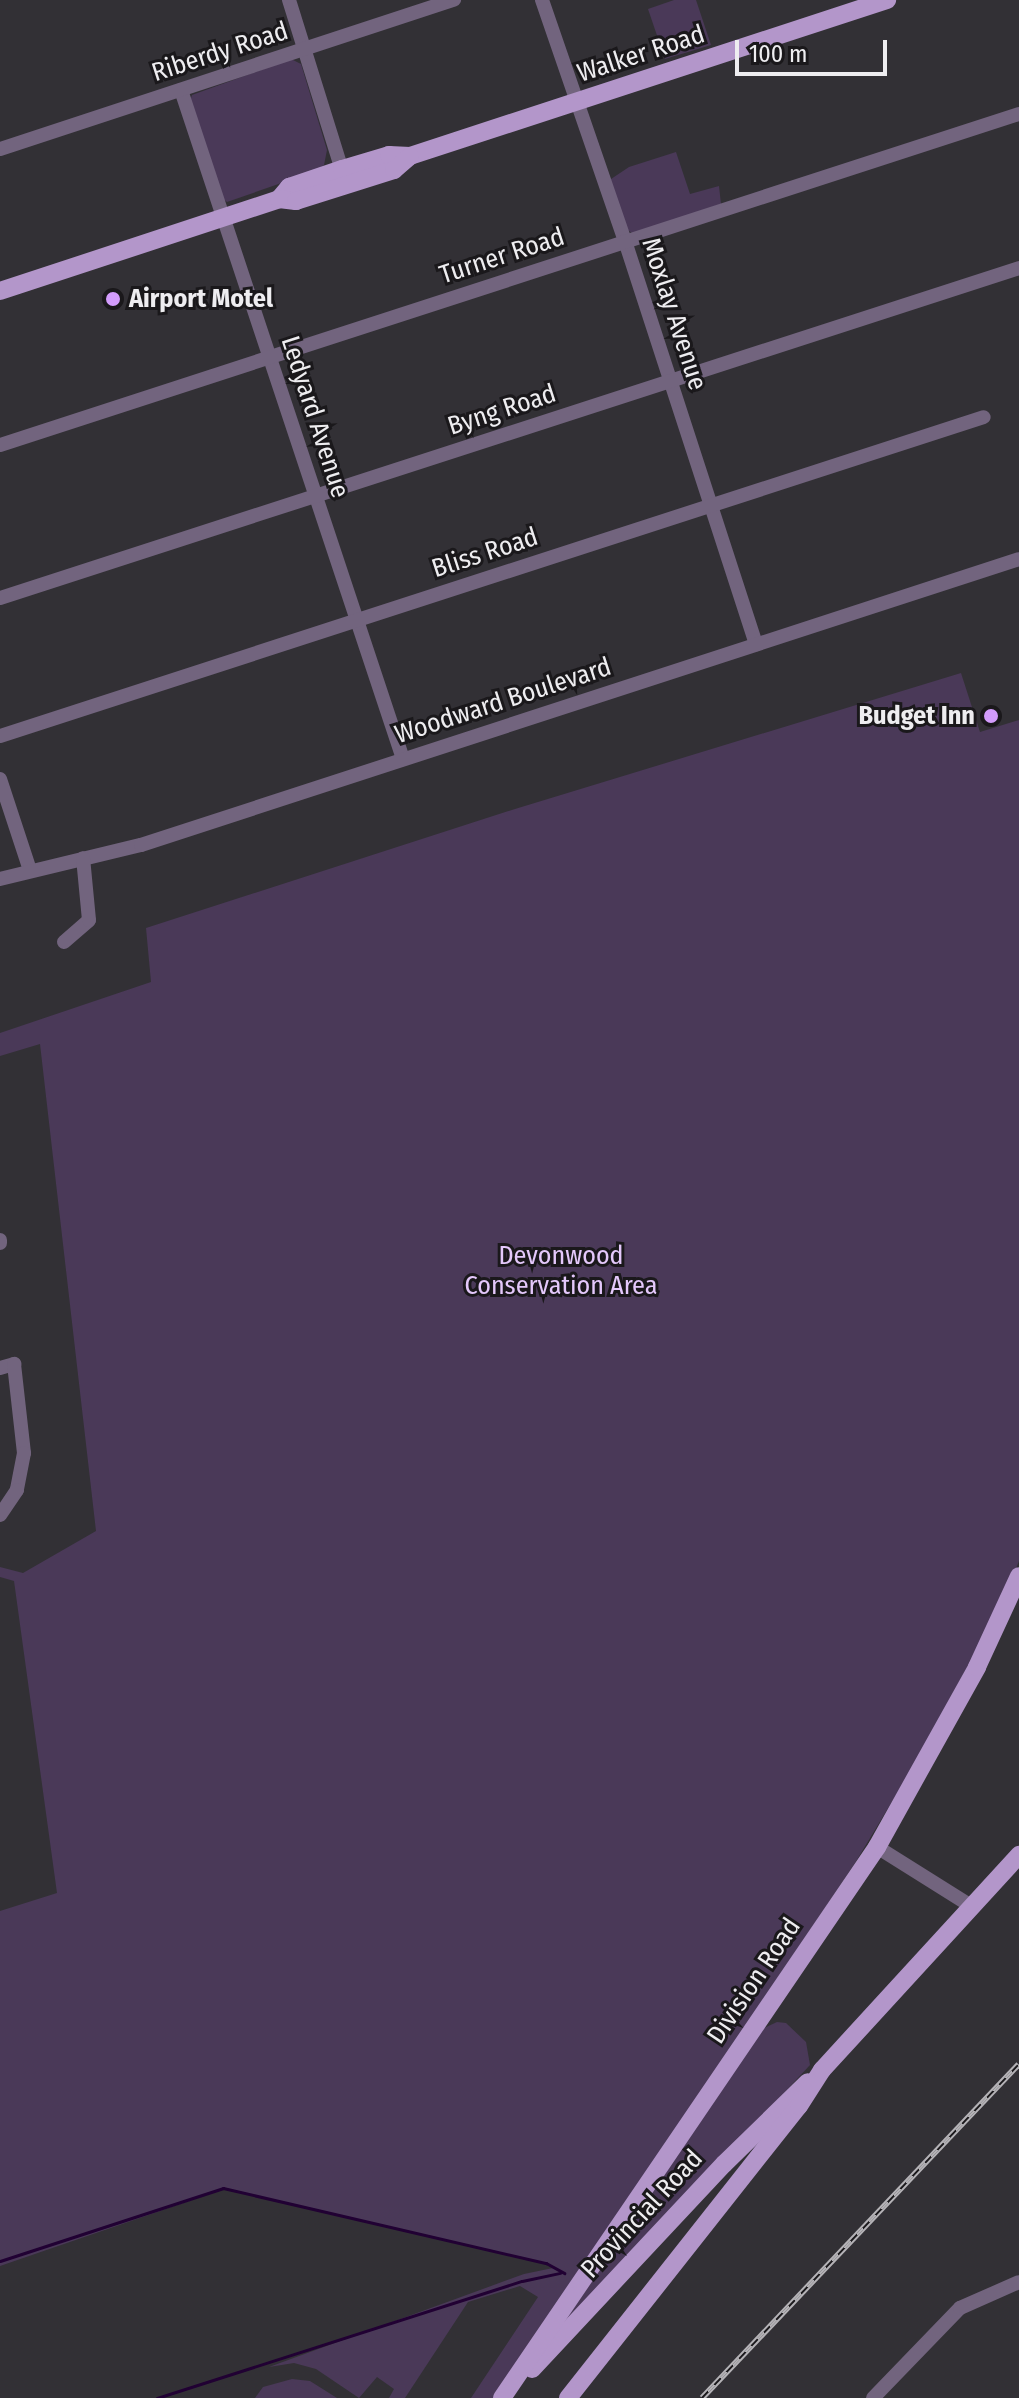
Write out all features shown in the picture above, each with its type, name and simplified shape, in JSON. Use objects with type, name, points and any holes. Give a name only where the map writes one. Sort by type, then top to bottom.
[{"type":"main road","name":"Walker Road","points":[[0,291],[279,199],[289,187],[344,177],[389,155],[410,156],[887,0]]},
{"type":"main road","name":"Division Road","points":[[503,2398],[877,1847],[977,1667],[1019,1576]]},
{"type":"main road","name":"Provincial Road","points":[[503,2398],[786,2100],[822,2070],[1019,1855]]},
{"type":"main road","name":"Provincial Road","points":[[568,2398],[799,2106],[822,2070]]},
{"type":"main road","points":[[721,2204],[718,2189],[724,2164]]},
{"type":"street","points":[[289,0],[344,177]]},
{"type":"street","name":"Riberdy Road","points":[[0,149],[454,0]]},
{"type":"street","name":"Moxlay Avenue","points":[[542,0],[625,241],[756,644]]},
{"type":"street","name":"Ledyard Avenue","points":[[181,90],[403,759]]},
{"type":"street","name":"Turner Road","points":[[0,445],[1019,114]]},
{"type":"street","name":"Byng Road","points":[[0,598],[1019,268]]},
{"type":"street","name":"Bliss Road","points":[[0,736],[984,417]]},
{"type":"street","name":"Woodward Boulevard","points":[[0,879],[141,845],[1019,559]]},
{"type":"street","points":[[0,779],[30,870]]},
{"type":"street","points":[[64,942],[89,920],[83,858]]},
{"type":"street","points":[[0,1368],[14,1364],[24,1453],[17,1490],[0,1515]]},
{"type":"street","points":[[877,1847],[971,1906]]},
{"type":"street","points":[[873,2398],[960,2308],[1019,2282]]},
{"type":"green space","points":[[674,0],[696,0],[711,45],[665,59],[648,9]]},
{"type":"green space","points":[[291,59],[301,64],[327,150],[324,165],[316,171],[227,202],[222,198],[190,101],[192,95]]},
{"type":"green space","points":[[676,152],[690,194],[719,186],[721,204],[633,234],[623,226],[608,181],[629,167]]},
{"type":"green space","name":"Devonwood Conservation Area","points":[[961,673],[980,732],[1019,720],[1019,1561],[1000,1607],[908,1775],[855,1863],[496,2398],[471,2398],[538,2297],[520,2286],[468,2302],[405,2398],[389,2398],[394,2389],[377,2377],[359,2398],[316,2369],[294,2363],[269,2367],[524,2274],[553,2268],[546,2263],[224,2189],[0,2266],[0,1911],[57,1893],[14,1581],[0,1577],[0,1567],[23,1573],[96,1531],[40,1044],[0,1056],[0,1033],[151,982],[146,928],[515,809]]},
{"type":"green space","points":[[777,2022],[786,2023],[806,2042],[810,2065],[514,2384],[760,2030]]},
{"type":"green space","points":[[292,2379],[310,2381],[337,2398],[255,2398],[263,2387]]},
{"type":"waterway","points":[[0,2261],[223,2188],[546,2263],[564,2273]]},
{"type":"waterway","points":[[157,2398],[522,2281],[560,2273]]},
{"type":"railway","points":[[702,2398],[1019,2064]]},
{"type":"place","name":"Airport Motel","points":[[113,299]]},
{"type":"place","name":"Budget Inn","points":[[991,716]]}]
